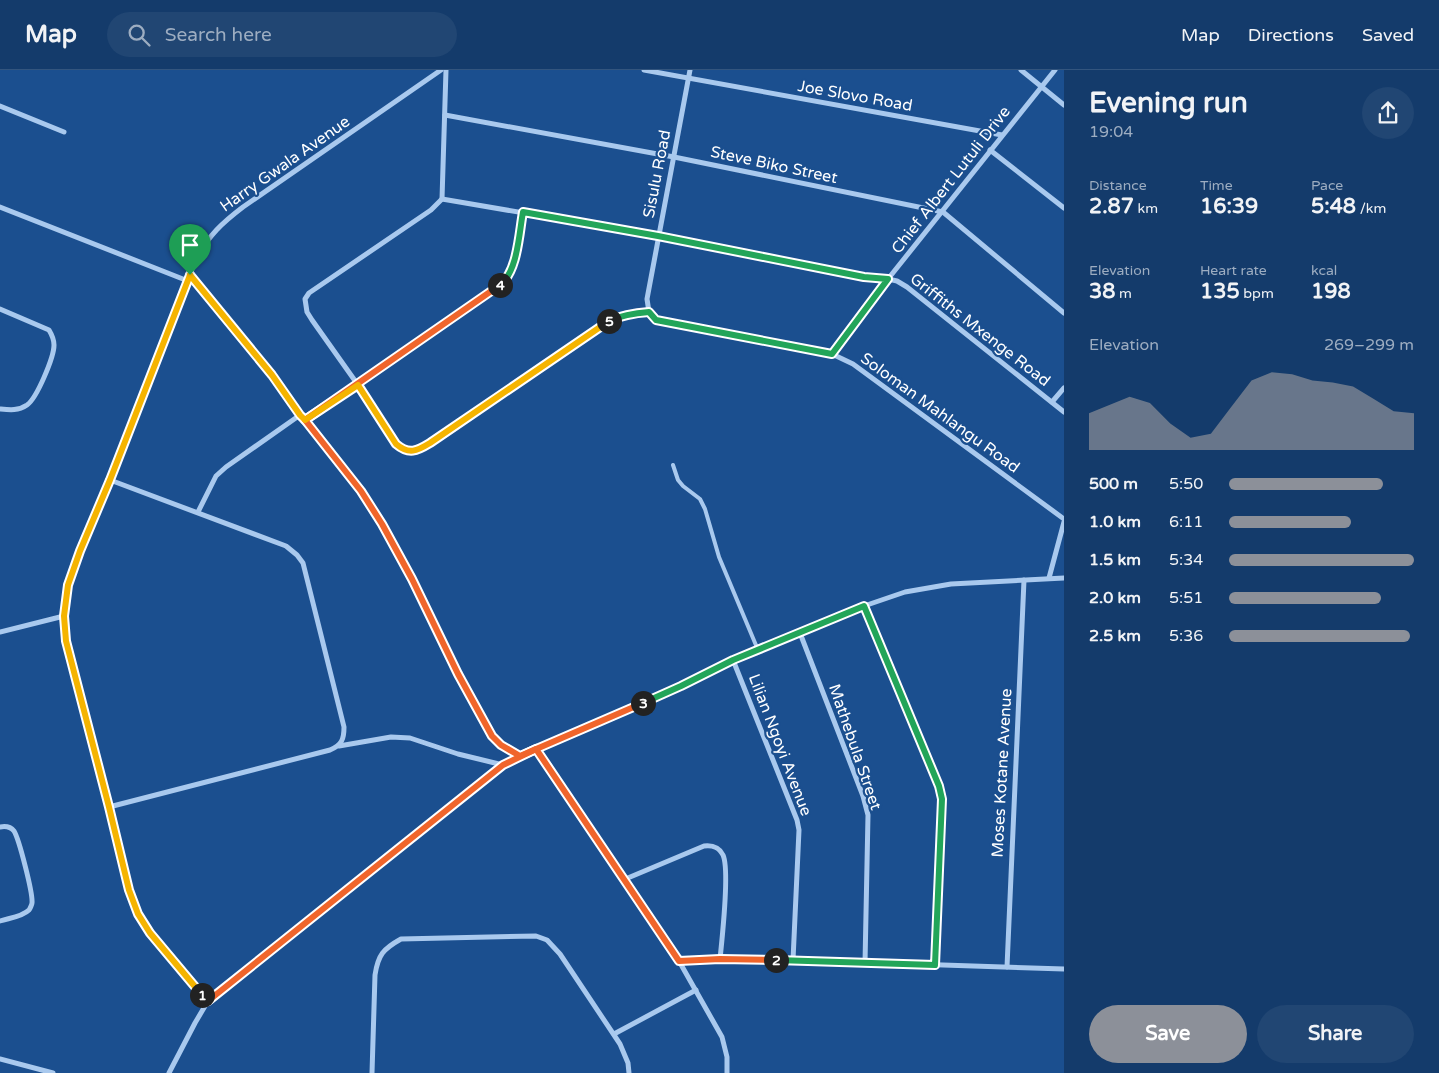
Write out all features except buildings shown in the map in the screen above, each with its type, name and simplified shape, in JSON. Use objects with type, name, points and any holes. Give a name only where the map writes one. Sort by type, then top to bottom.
[{"type":"street","name":"Harry Gwala Avenue","points":[[208,1001],[150,933],[138,914],[129,890],[66,641],[64,616],[68,585],[189,278],[205,243],[219,225],[243,207],[441,70]]},
{"type":"street","points":[[446,70],[442,199],[431,210],[309,293],[305,299],[307,312],[396,444],[403,450],[420,449],[610,320],[631,313],[649,312]]},
{"type":"street","name":"Joe Slovo Road","points":[[644,70],[1002,136]]},
{"type":"street","name":"Sisulu Road","points":[[649,312],[647,298],[690,70]]},
{"type":"street","points":[[1021,70],[1064,105]]},
{"type":"street","name":"Chief Albert Lutuli Drive","points":[[832,354],[888,279],[1055,70]]},
{"type":"street","points":[[0,106],[64,132]]},
{"type":"street","name":"Steve Biko Street","points":[[445,115],[674,157],[942,212],[1064,313]]},
{"type":"street","points":[[990,150],[1064,208]]},
{"type":"street","name":"Griffiths Mxenge Road","points":[[442,199],[658,236],[897,282],[907,287],[1064,412]]},
{"type":"street","points":[[0,207],[189,278],[272,375],[300,415],[361,491],[382,524],[412,579],[458,674],[492,736],[501,745],[520,756]]},
{"type":"street","points":[[305,420],[358,385],[505,281],[512,270],[515,259],[523,212]]},
{"type":"street","points":[[0,309],[49,330],[53,337],[54,346],[32,401],[21,409],[12,411],[0,409]]},
{"type":"street","name":"Soloman Mahlangu Road","points":[[649,312],[656,320],[832,354],[853,364],[1064,521]]},
{"type":"street","points":[[1052,402],[1064,388]]},
{"type":"street","points":[[198,512],[216,476],[221,471],[300,415]]},
{"type":"street","points":[[110,480],[286,546],[297,555],[303,563],[344,727],[344,738],[339,746]]},
{"type":"street","points":[[1049,578],[1064,521]]},
{"type":"street","points":[[169,1073],[208,1001],[503,765],[681,686],[733,660],[864,606],[905,592],[951,584],[1064,578]]},
{"type":"street","name":"Moses Kotane Avenue","points":[[1007,967],[1024,580]]},
{"type":"street","points":[[864,606],[939,786],[942,799],[935,965]]},
{"type":"street","points":[[0,632],[64,616]]},
{"type":"street","name":"Mathebula Street","points":[[800,633],[863,796],[868,815],[865,963]]},
{"type":"street","name":"Lilian Ngoyi Avenue","points":[[733,660],[797,820],[793,960]]},
{"type":"street","points":[[109,807],[330,750],[339,746],[392,737],[410,738],[458,754],[503,765]]},
{"type":"street","points":[[536,749],[679,961],[723,1042],[728,1057],[727,1073]]},
{"type":"street","points":[[0,827],[8,827],[14,831],[29,882],[32,904],[29,910],[23,914],[0,921]]},
{"type":"street","points":[[623,880],[704,846],[716,847],[720,850],[724,857],[726,875],[720,959]]},
{"type":"street","points":[[372,1073],[375,975],[378,959],[387,947],[401,939],[536,936],[547,940],[560,954],[620,1044],[628,1063],[629,1073]]},
{"type":"street","points":[[679,961],[720,959],[793,960],[1064,970]]},
{"type":"street","points":[[614,1034],[696,990]]},
{"type":"street","points":[[0,1059],[53,1073]]},
{"type":"lane","points":[[673,465],[678,480],[700,499],[705,509],[719,557],[758,650]]},
{"type":"route","points":[[190,275],[110,480],[80,551],[68,585],[64,616],[66,641],[129,890],[138,914],[150,933],[208,1001],[503,765],[520,756],[536,749],[623,880],[679,961],[720,959],[793,960],[935,965],[942,799],[939,786],[864,606],[733,660],[681,686],[520,756],[501,745],[492,736],[458,674],[412,579],[382,524],[361,491],[305,420],[358,385],[505,281],[512,270],[515,259],[523,212],[658,236],[864,277],[888,279],[832,354],[656,320],[649,312],[620,316],[600,326],[565,352],[430,443],[420,449],[411,451],[403,450],[396,444],[358,385],[305,420],[272,375],[190,275]]}]
